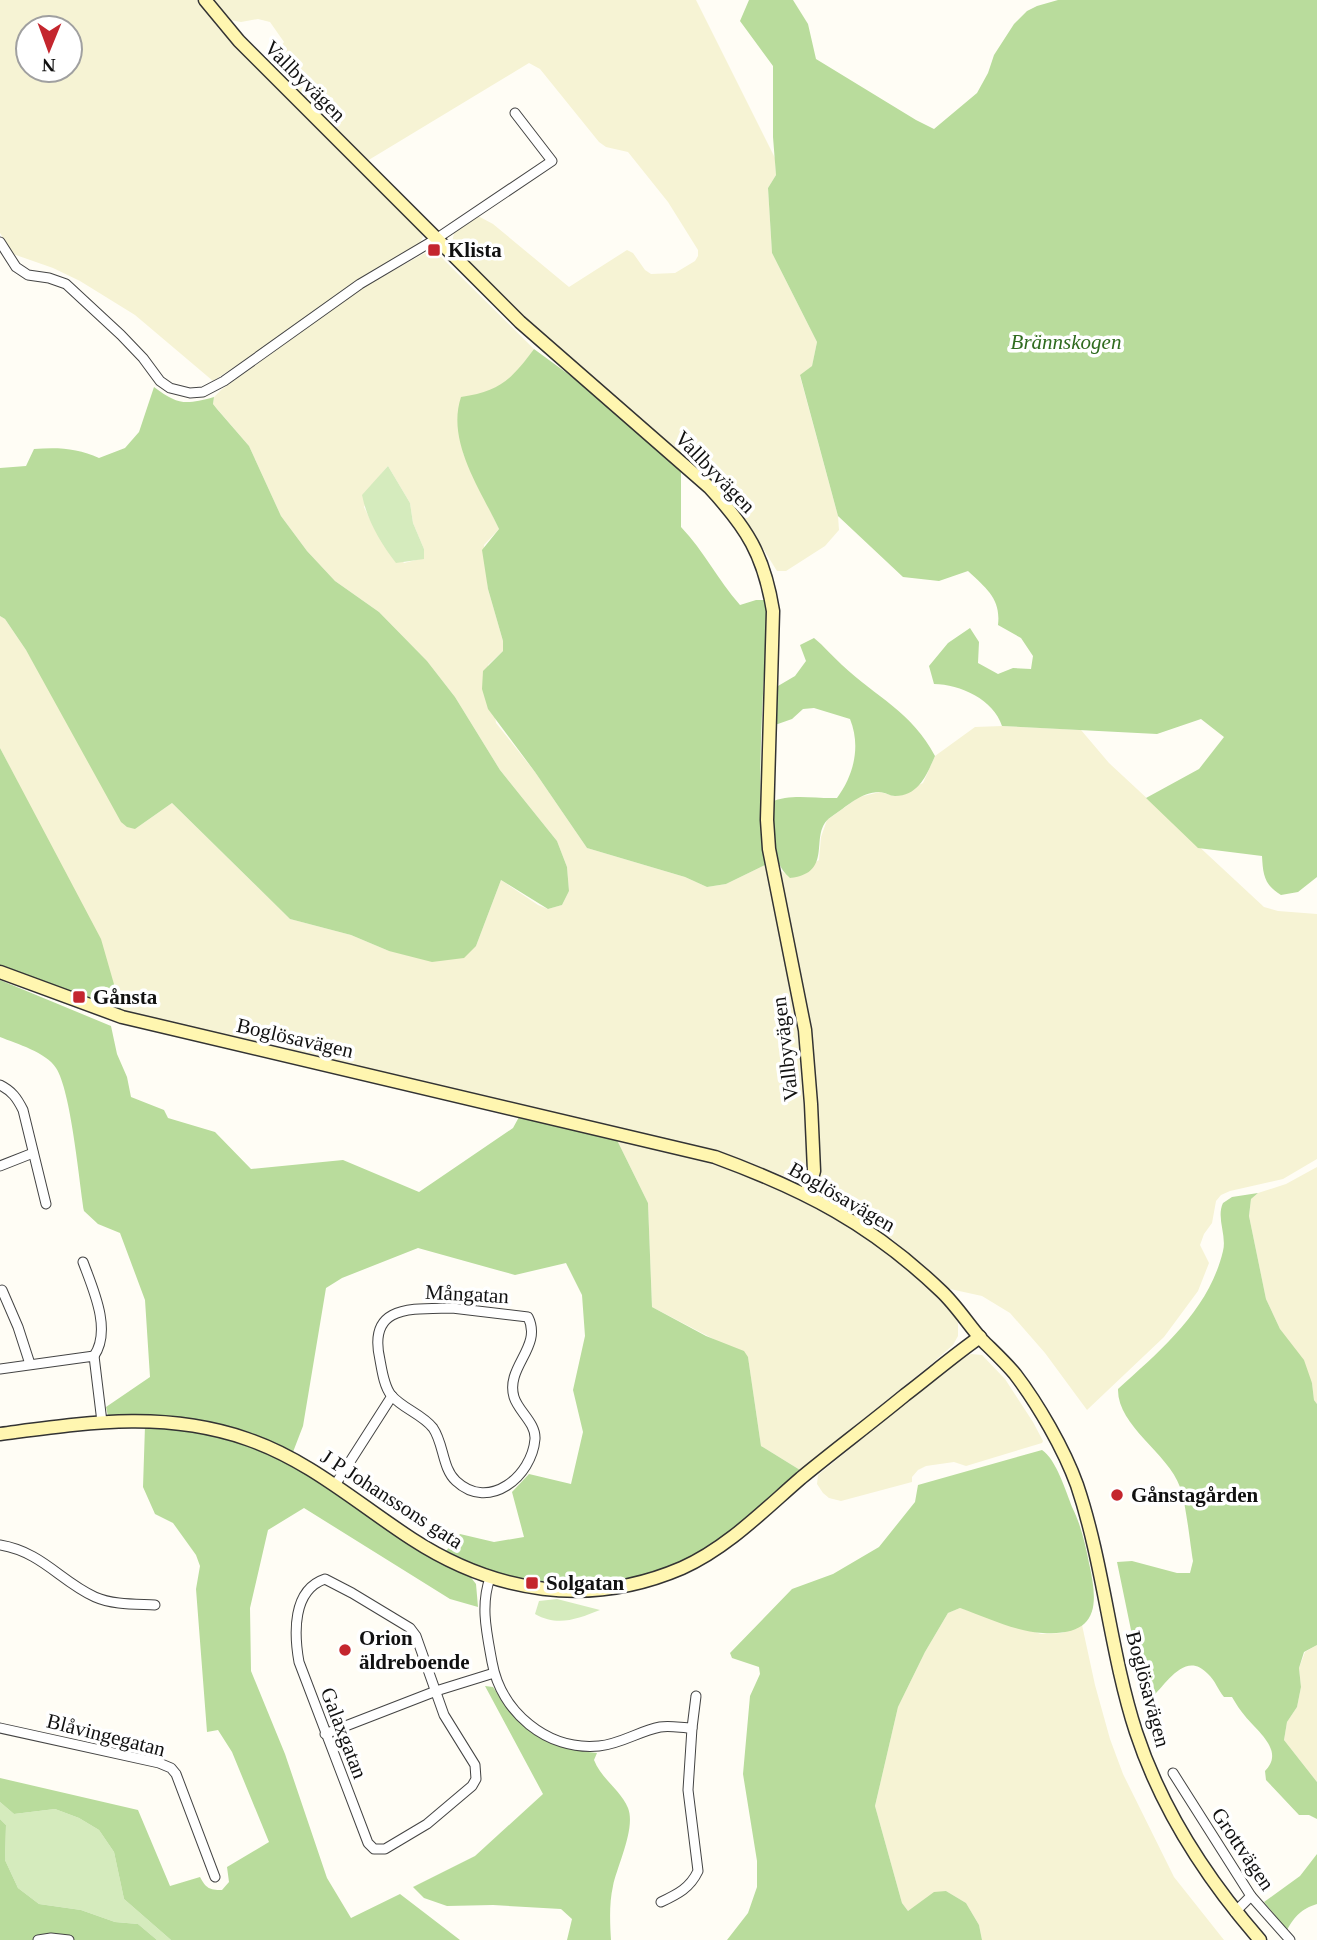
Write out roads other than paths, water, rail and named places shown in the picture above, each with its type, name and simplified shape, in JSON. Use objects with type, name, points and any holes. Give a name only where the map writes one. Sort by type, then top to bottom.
[{"type":"street","name":"Vallbyvägen","points":[[205,0],[239,41],[520,322],[709,487],[735,515],[760,560],[769,586],[773,611],[767,774],[769,849],[805,1030],[811,1104],[814,1171],[805,1193]]},
{"type":"street","points":[[0,242],[16,267],[28,275],[66,284],[143,358],[160,381],[170,388],[190,393],[203,392],[213,388],[360,285],[436,239],[552,161],[515,113]]},
{"type":"street","name":"Boglösavägen","points":[[0,972],[121,1017],[715,1157],[805,1193],[889,1245],[943,1292],[1014,1374],[1064,1455],[1077,1484],[1093,1542],[1125,1688],[1145,1755],[1183,1837],[1235,1912],[1260,1940]]},
{"type":"street","points":[[0,1085],[10,1090],[23,1110],[46,1203]]},
{"type":"street","points":[[0,1166],[33,1153]]},
{"type":"street","points":[[83,1262],[95,1294],[100,1321],[100,1348],[94,1356],[102,1422]]},
{"type":"street","points":[[2,1290],[30,1364]]},
{"type":"street","name":"Mångatan","points":[[452,1308],[528,1317],[531,1324],[531,1341],[517,1368],[512,1387],[518,1407],[534,1430],[535,1438],[525,1468],[508,1487],[495,1492],[464,1488],[454,1480],[448,1470],[432,1428],[392,1396],[383,1376],[377,1343],[382,1323],[389,1316],[411,1309],[452,1308]]},
{"type":"street","name":"J P Johanssons gata","points":[[0,1434],[102,1422],[150,1420],[227,1433],[267,1446],[293,1459],[441,1557],[490,1578],[548,1590],[606,1589],[651,1579],[683,1567],[728,1540],[804,1476],[980,1337]]},
{"type":"street","points":[[0,1369],[94,1356]]},
{"type":"street","points":[[335,1485],[392,1396]]},
{"type":"street","points":[[0,1545],[20,1549],[40,1559],[75,1586],[97,1598],[155,1605]]},
{"type":"street","points":[[490,1578],[484,1605],[494,1674],[506,1699],[526,1723],[551,1738],[570,1745],[597,1746],[617,1743],[660,1727],[692,1728]]},
{"type":"street","name":"Galaxgatan","points":[[325,1579],[410,1628],[416,1636],[436,1691],[444,1714],[475,1765],[476,1779],[472,1786],[427,1824],[384,1849],[374,1849],[368,1843],[299,1662],[295,1630],[309,1587],[325,1579]]},
{"type":"street","points":[[325,1734],[436,1691],[494,1674]]},
{"type":"street","points":[[661,1902],[681,1893],[692,1883],[698,1871],[688,1790],[696,1696]]},
{"type":"street","name":"Blåvingegatan","points":[[0,1728],[159,1763],[171,1768],[176,1774],[215,1877]]},
{"type":"street","name":"Grottvägen","points":[[1173,1773],[1251,1896],[1290,1940]]},
{"type":"street","points":[[1235,1912],[1251,1896]]},
{"type":"street","points":[[38,1940],[69,1940]]},
{"type":"place","name":"Klista","points":[[434,250]]},
{"type":"place","name":"Gånsta","points":[[79,997]]},
{"type":"place","name":"Gånstagården","points":[[1117,1495]]},
{"type":"place","name":"Solgatan","points":[[532,1583]]},
{"type":"place","name":"Orion äldreboende","points":[[345,1650]]},
{"type":"park label","name":"Brännskogen","points":[[1066,342]]}]
